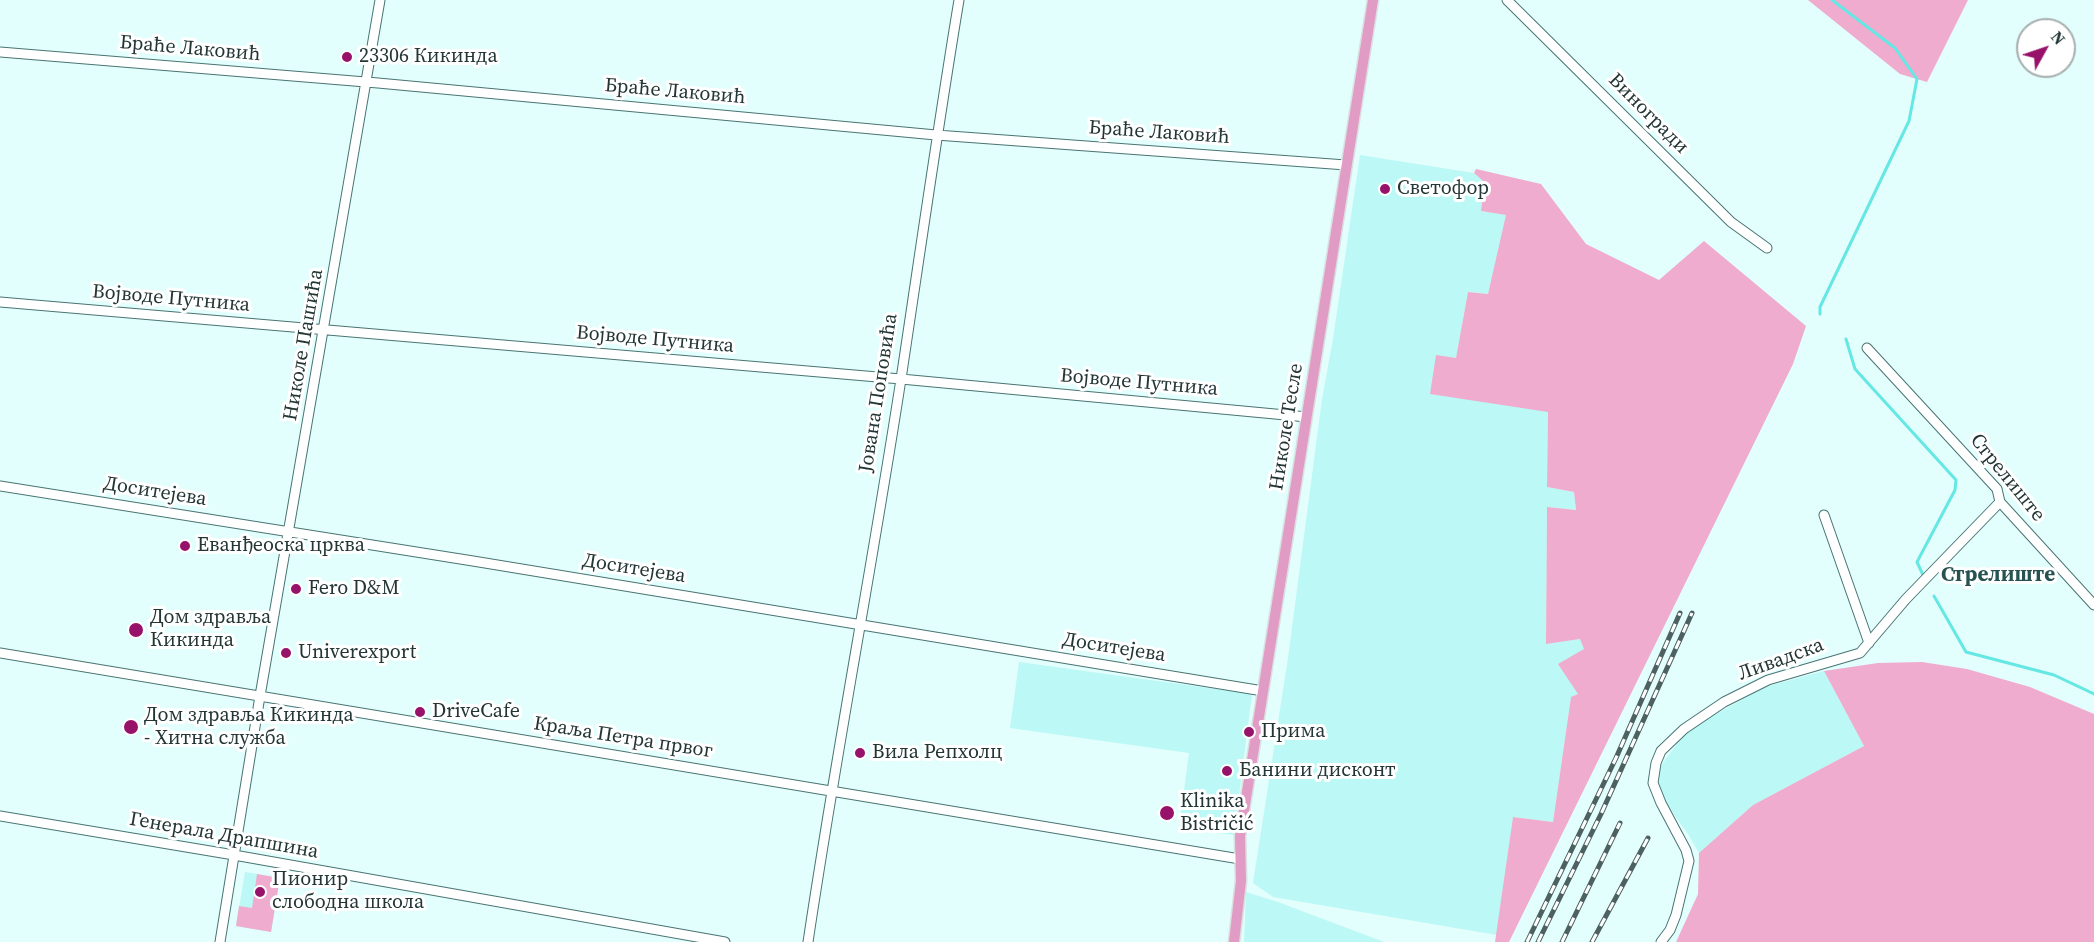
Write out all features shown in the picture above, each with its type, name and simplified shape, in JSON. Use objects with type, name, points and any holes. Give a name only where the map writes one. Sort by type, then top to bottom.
[{"type":"main road","name":"Николе Тесле","points":[[1234,942],[1241,881],[1240,836],[1373,0]]},
{"type":"street","name":"Николе Пашића","points":[[220,942],[380,0]]},
{"type":"street","name":"Јована Поповића","points":[[808,942],[831,791],[901,379],[958,0]]},
{"type":"street","name":"Виногради","points":[[1507,0],[1731,222],[1767,249]]},
{"type":"street","name":"Браће Лаковић","points":[[0,52],[367,82],[936,135],[1346,165]]},
{"type":"street","name":"Војводе Путника","points":[[0,302],[901,379],[1307,417]]},
{"type":"street","name":"Стрелиште","points":[[1867,348],[1997,489],[2000,502],[2094,605]]},
{"type":"street","name":"Доситејева","points":[[0,486],[289,531],[1263,691]]},
{"type":"street","name":"Ливадска","points":[[1660,942],[1670,930],[1676,915],[1689,861],[1686,850],[1653,783],[1656,764],[1662,752],[1684,729],[1724,702],[1768,680],[1860,652],[1906,599],[2000,502]]},
{"type":"street","points":[[1824,515],[1869,643]]},
{"type":"street","name":"Краља Петра првог","points":[[0,653],[1240,859]]},
{"type":"street","name":"Генерала Драпшина","points":[[0,816],[725,942]]},
{"type":"shaded area","points":[[1808,0],[1968,0],[1927,82],[1900,74]]},
{"type":"shaded area","points":[[1360,155],[1474,173],[1490,186],[1481,211],[1507,215],[1488,294],[1468,292],[1456,359],[1430,393],[1548,411],[1547,487],[1574,492],[1576,510],[1547,507],[1546,644],[1580,639],[1584,649],[1578,694],[1571,698],[1553,822],[1513,817],[1497,935],[1273,897],[1253,883],[1288,658],[1322,399]]},
{"type":"shaded area","points":[[1476,169],[1541,184],[1586,244],[1659,280],[1704,241],[1806,326],[1793,364],[1509,942],[1495,942],[1513,817],[1553,822],[1571,697],[1578,694],[1558,664],[1584,649],[1580,639],[1546,644],[1547,507],[1576,510],[1574,492],[1547,487],[1548,412],[1430,394],[1436,355],[1456,358],[1468,292],[1488,294],[1506,215],[1481,211],[1483,196],[1489,186],[1474,173]]},
{"type":"shaded area","points":[[1019,662],[1252,694],[1234,835],[1179,828],[1189,753],[1010,728]]},
{"type":"shaded area","points":[[1922,662],[1967,669],[2030,687],[2094,714],[2094,942],[1676,942],[1698,894],[1699,853],[1753,805],[1864,746],[1824,671],[1878,663]]},
{"type":"shaded area","points":[[1824,671],[1864,746],[1753,805],[1699,853],[1658,792],[1660,767],[1687,730],[1765,687]]},
{"type":"shaded area","name":"Пионир слободна школа","points":[[245,872],[280,878],[271,932],[236,926]]},
{"type":"shaded area","name":"Пионир слободна школа","points":[[257,874],[280,878],[271,932],[236,926],[239,906],[252,908]]},
{"type":"shaded area","points":[[1246,892],[1278,902],[1384,942],[1244,942]]},
{"type":"waterway","points":[[1820,314],[1820,307],[1909,121],[1917,79],[1895,48],[1832,0]]},
{"type":"waterway","points":[[1846,339],[1855,369],[1956,480],[1955,490],[1917,562],[1923,575]]},
{"type":"waterway","points":[[1934,596],[1966,652],[2054,675],[2094,694]]},
{"type":"railway","points":[[1527,942],[1616,758],[1680,613]]},
{"type":"railway","points":[[1538,942],[1601,814],[1692,613]]},
{"type":"railway","points":[[1562,942],[1620,823]]},
{"type":"railway","points":[[1592,942],[1648,838]]},
{"type":"place","name":"23306 Кикинда","points":[[347,57]]},
{"type":"place","name":"Светофор","points":[[1385,189]]},
{"type":"place","name":"Еванђеоска црква","points":[[185,546]]},
{"type":"place","name":"Fero D&M","points":[[296,589]]},
{"type":"place","name":"Дом здравља Кикинда","points":[[136,630]]},
{"type":"place","name":"Univerexport","points":[[286,653]]},
{"type":"place","name":"DriveCafe","points":[[420,712]]},
{"type":"place","name":"Дом здравља Кикинда - Хитна служба","points":[[131,727]]},
{"type":"place","name":"Прима","points":[[1249,732]]},
{"type":"place","name":"Вила Репхолц","points":[[860,753]]},
{"type":"place","name":"Банини дисконт","points":[[1227,771]]},
{"type":"place","name":"Klinika Bistričić","points":[[1167,813]]},
{"type":"place","name":"Пионир слободна школа","points":[[260,892]]},
{"type":"district","name":"Стрелиште","points":[[1998,576]]}]
